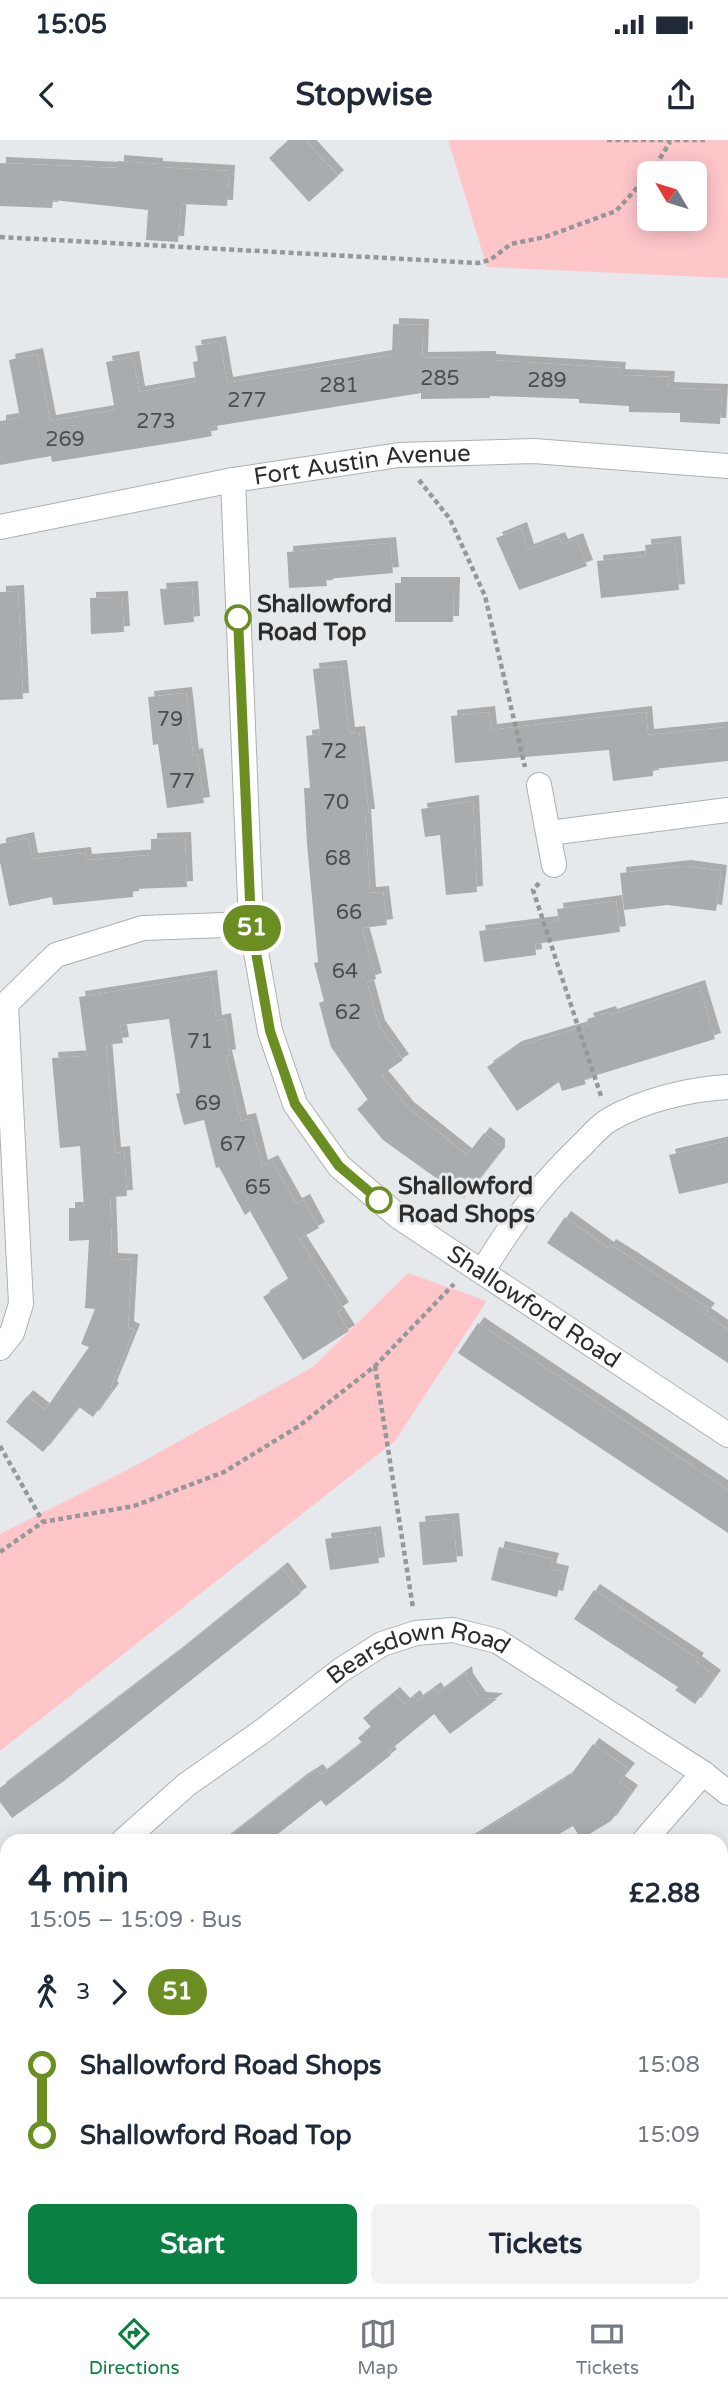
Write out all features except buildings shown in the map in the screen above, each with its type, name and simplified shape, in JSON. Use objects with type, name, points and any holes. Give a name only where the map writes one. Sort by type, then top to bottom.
[{"type":"street","name":"Fort Austin Avenue","points":[[0,527],[233,480],[399,455],[534,451],[728,466]]},
{"type":"street","name":"Shallowford Road","points":[[233,480],[251,924],[270,1031],[295,1104],[339,1166],[399,1217],[728,1435]]},
{"type":"street","points":[[539,785],[554,865]]},
{"type":"street","points":[[549,833],[728,810]]},
{"type":"street","points":[[0,1348],[12,1333],[21,1304],[6,1004],[57,955],[143,928],[251,924]]},
{"type":"street","points":[[477,1268],[544,1181],[608,1120],[649,1104],[706,1088],[728,1087]]},
{"type":"street","name":"Bearsdown Road","points":[[130,1834],[186,1785],[264,1730],[341,1670],[382,1644],[416,1633],[453,1630],[497,1641],[704,1773],[728,1793]]},
{"type":"street","points":[[650,1834],[704,1773]]},
{"type":"path","points":[[607,140],[705,140]]},
{"type":"path","points":[[658,161],[670,142]]},
{"type":"path","points":[[0,237],[478,263],[490,260],[511,244],[545,237],[616,211],[637,188]]},
{"type":"path","points":[[399,455],[450,519],[485,596],[526,770],[539,785]]},
{"type":"path","points":[[554,865],[533,890],[608,1120]]},
{"type":"path","points":[[0,1552],[43,1522],[134,1506],[224,1472],[299,1426],[375,1366],[477,1268]]},
{"type":"path","points":[[375,1366],[416,1633]]},
{"type":"path","points":[[0,1446],[43,1522]]},
{"type":"shaded area","points":[[448,140],[728,140],[728,278],[487,267]]},
{"type":"shaded area","points":[[408,1273],[487,1301],[395,1441],[0,1751],[0,1534],[129,1469],[313,1367]]},
{"type":"bus line","name":"51","points":[[238,618],[251,924],[270,1031],[295,1104],[339,1166],[379,1200]]},
{"type":"place","name":"Shallowford Road Top","points":[[238,618]]},
{"type":"place","name":"Shallowford Road Shops","points":[[379,1200]]}]
